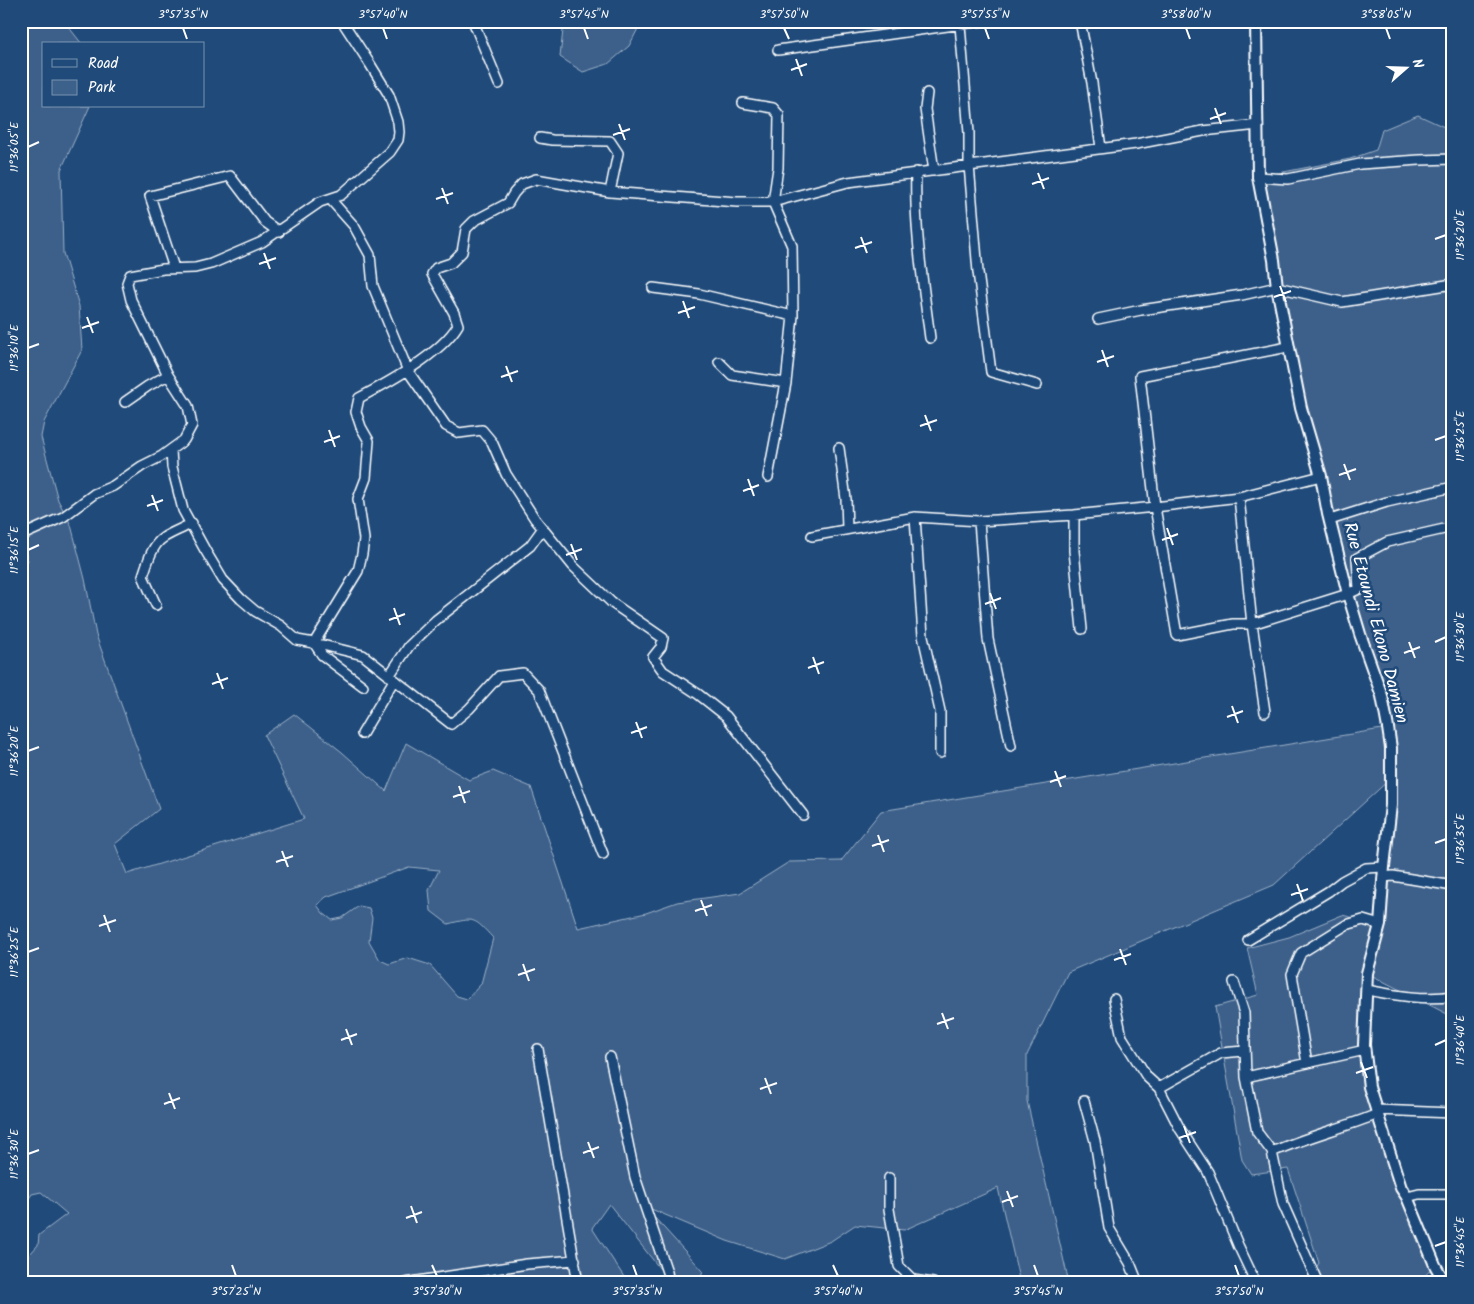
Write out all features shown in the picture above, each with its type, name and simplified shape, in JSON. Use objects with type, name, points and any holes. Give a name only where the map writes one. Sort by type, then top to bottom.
[{"type":"street","points":[[21,530],[27,533],[63,517],[94,494],[113,486],[142,466],[171,450],[184,440],[192,425],[188,406],[168,375],[131,300],[127,283],[130,275],[163,268],[194,268],[211,264],[262,242],[320,202],[341,195],[390,152],[398,140],[398,122],[389,94],[342,21]]},
{"type":"street","points":[[473,21],[499,84]]},
{"type":"street","points":[[778,50],[983,21]]},
{"type":"street","points":[[1080,21],[1092,83],[1101,148]]},
{"type":"street","name":"Rue Etoundi Ekono Damien","points":[[1256,21],[1258,177],[1274,260],[1276,287],[1301,408],[1321,476],[1348,594],[1382,696],[1391,748],[1391,805],[1383,872],[1380,925],[1367,973],[1365,1050],[1369,1087],[1401,1188],[1407,1197],[1435,1265],[1445,1283]]},
{"type":"street","points":[[960,25],[978,272],[991,372],[1037,385]]},
{"type":"street","points":[[927,93],[925,109],[934,171]]},
{"type":"street","points":[[743,103],[773,108],[779,115],[778,168],[773,202],[792,246],[793,316],[786,383],[768,477]]},
{"type":"street","points":[[314,643],[358,571],[362,554],[364,539],[358,499],[366,478],[368,441],[356,412],[359,398],[408,371],[452,336],[458,325],[454,313],[432,274],[436,268],[451,263],[462,252],[466,228],[474,221],[508,203],[522,184],[536,179],[610,192],[737,202],[773,202],[848,182],[1101,148],[1203,131],[1258,126]]},
{"type":"street","points":[[540,138],[610,141],[618,153],[610,192]]},
{"type":"street","points":[[1258,177],[1288,178],[1360,164],[1453,159]]},
{"type":"street","points":[[916,172],[918,247],[930,338]]},
{"type":"street","points":[[174,268],[150,196],[230,176],[265,222],[279,232]]},
{"type":"street","points":[[330,199],[354,226],[370,255],[373,286],[408,371],[446,426],[459,433],[482,430],[492,442],[506,474],[543,528],[573,566],[612,603],[663,638],[661,647],[653,657],[663,671],[698,694],[726,716],[803,815]]},
{"type":"street","points":[[1098,319],[1141,310],[1242,295],[1276,287],[1342,302],[1453,284]]},
{"type":"street","points":[[653,288],[699,294],[793,316]]},
{"type":"street","points":[[1288,347],[1140,376],[1155,507],[1177,635],[1233,624],[1252,624],[1348,594],[1359,589],[1358,558],[1388,542],[1453,527]]},
{"type":"street","points":[[720,362],[732,375],[786,383]]},
{"type":"street","points":[[125,402],[168,375]]},
{"type":"street","points":[[839,448],[846,499],[847,529]]},
{"type":"street","points":[[171,450],[172,467],[184,510],[223,580],[255,611],[282,626],[297,640],[363,655],[451,724],[469,709],[499,676],[523,673],[538,690],[603,854]]},
{"type":"street","points":[[154,461],[172,467]]},
{"type":"street","points":[[812,536],[915,517],[979,521],[1074,515],[1155,507],[1239,497],[1321,476]]},
{"type":"street","points":[[1330,520],[1387,502],[1453,486]]},
{"type":"street","points":[[1239,497],[1252,624],[1265,712]]},
{"type":"street","points":[[1074,515],[1076,569],[1082,629]]},
{"type":"street","points":[[915,517],[923,636],[940,711],[940,753]]},
{"type":"street","points":[[979,521],[988,639],[1011,746]]},
{"type":"street","points":[[156,604],[143,576],[151,555],[162,539],[192,523]]},
{"type":"street","points":[[362,734],[409,646],[493,574],[530,546],[543,528]]},
{"type":"street","points":[[314,643],[322,655],[363,686]]},
{"type":"street","points":[[1248,940],[1366,868],[1393,876],[1453,886]]},
{"type":"street","points":[[1307,1063],[1292,974],[1302,953],[1346,925],[1363,920],[1380,925]]},
{"type":"street","points":[[1234,982],[1244,1013],[1246,1077],[1257,1132],[1272,1152],[1283,1204],[1318,1283]]},
{"type":"street","points":[[1366,990],[1398,995],[1453,996]]},
{"type":"street","points":[[1114,999],[1122,1037],[1147,1077],[1159,1088],[1180,1129],[1208,1172],[1256,1283]]},
{"type":"street","points":[[538,1049],[578,1283]]},
{"type":"street","points":[[1246,1077],[1365,1050]]},
{"type":"street","points":[[1159,1088],[1222,1053],[1244,1051]]},
{"type":"street","points":[[610,1057],[634,1177],[667,1272],[668,1283]]},
{"type":"street","points":[[1084,1101],[1095,1141],[1109,1228],[1130,1264],[1138,1283]]},
{"type":"street","points":[[1272,1152],[1294,1142],[1351,1125],[1377,1112],[1453,1113]]},
{"type":"street","points":[[889,1178],[889,1209],[899,1266],[913,1280],[933,1283]]},
{"type":"street","points":[[1407,1197],[1419,1194],[1453,1194]]},
{"type":"street","points":[[404,1283],[527,1264],[575,1260]]},
{"type":"green space","points":[[21,21],[64,21],[80,42],[42,42],[42,108],[89,108],[61,170],[63,253],[79,306],[82,350],[44,422],[41,437],[58,500],[71,525],[85,579],[96,635],[159,809],[115,844],[127,874],[304,819],[264,735],[294,714],[342,752],[386,791],[406,743],[469,780],[493,771],[531,787],[578,928],[646,913],[677,902],[740,893],[789,862],[841,861],[881,811],[1388,728],[1360,634],[1301,408],[1258,177],[1350,159],[1376,150],[1382,130],[1418,115],[1453,131],[1453,1017],[1367,973],[1369,1087],[1401,1188],[1435,1265],[1418,1283],[1306,1283],[1319,1263],[1288,1169],[1251,1174],[1242,1160],[1215,1007],[1258,995],[1247,948],[1289,937],[1342,915],[1380,924],[1390,779],[1274,885],[1068,972],[1027,1055],[1027,1101],[1069,1283],[1020,1283],[998,1188],[904,1230],[855,1225],[831,1241],[785,1259],[727,1241],[644,1206],[703,1271],[698,1283],[671,1283],[609,1204],[592,1228],[628,1283],[21,1283],[21,1264],[38,1245],[39,1235],[67,1214],[41,1192],[32,1194],[21,1210],[21,573],[28,560],[21,541]],"holes":[[[409,867],[439,870],[429,890],[431,911],[448,924],[464,920],[474,921],[482,926],[493,938],[481,984],[467,999],[457,996],[430,965],[408,958],[389,964],[380,960],[369,941],[372,918],[369,908],[359,906],[342,918],[332,920],[317,905],[326,897]]]},
{"type":"green space","points":[[571,21],[642,21],[629,46],[608,64],[583,72],[560,57],[563,30]]},
{"type":"green space","points":[[1453,1078],[1453,1165],[1447,1158],[1448,1120]]}]
